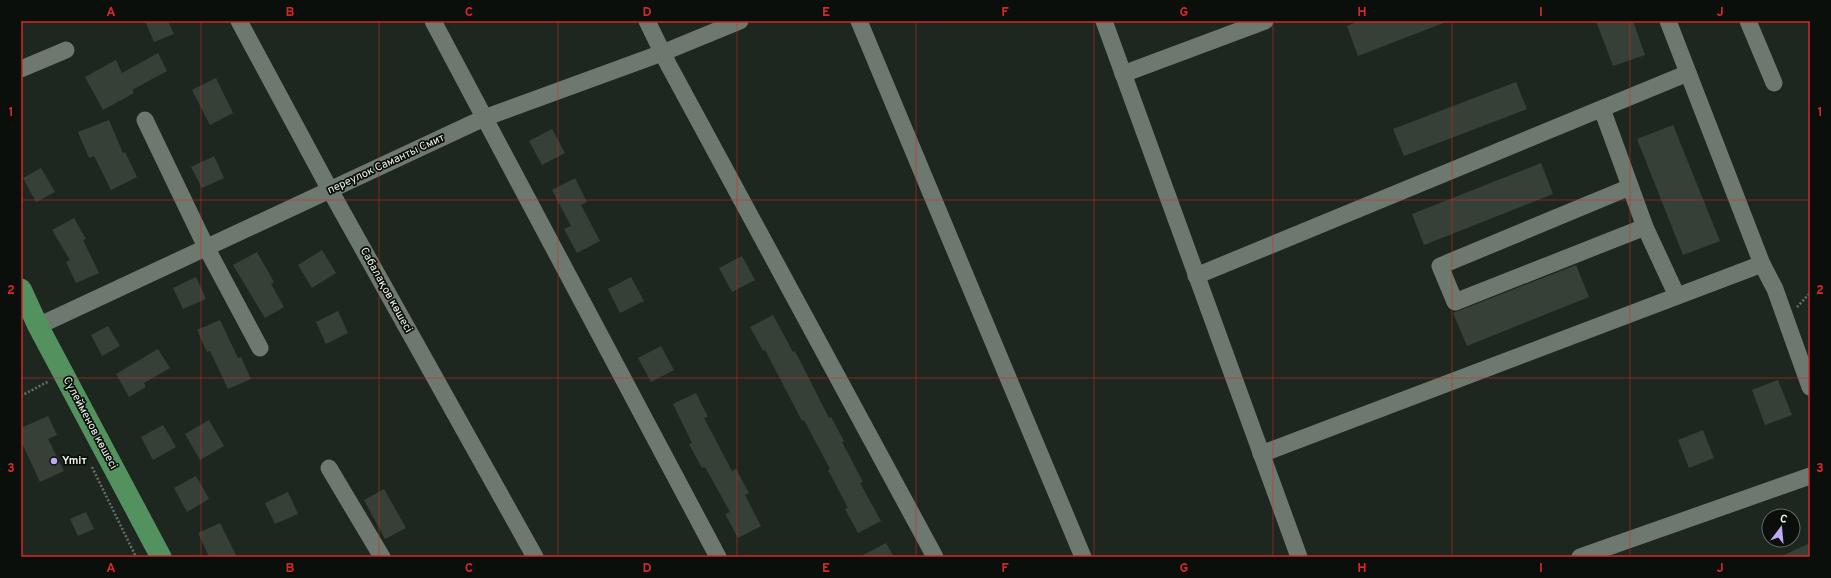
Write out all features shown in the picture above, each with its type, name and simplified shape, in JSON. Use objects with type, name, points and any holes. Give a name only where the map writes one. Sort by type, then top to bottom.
[{"type":"main road","name":"Сүлейменов көшесі","points":[[21,289],[38,326],[161,557]]},
{"type":"street","name":"Сабалақов көшесі","points":[[239,21],[330,190],[535,557]]},
{"type":"street","points":[[433,21],[718,557]]},
{"type":"street","points":[[647,21],[662,53],[935,557]]},
{"type":"street","name":"переулок Саманты Смит","points":[[38,326],[484,118],[662,53],[740,21]]},
{"type":"street","points":[[859,21],[1083,557]]},
{"type":"street","points":[[1104,21],[1299,557]]},
{"type":"street","points":[[1123,74],[1265,21]]},
{"type":"street","points":[[1668,21],[1762,264],[1774,289],[1810,387]]},
{"type":"street","points":[[1748,21],[1774,83]]},
{"type":"street","points":[[21,69],[66,50]]},
{"type":"street","points":[[1196,276],[1688,73]]},
{"type":"street","points":[[1602,108],[1645,227],[1677,296]]},
{"type":"street","points":[[145,120],[206,247],[260,348]]},
{"type":"street","points":[[1630,187],[1440,266],[1455,302],[1645,227]]},
{"type":"street","points":[[1261,454],[1762,264]]},
{"type":"street","points":[[329,468],[382,557]]},
{"type":"street","points":[[1580,557],[1810,476]]},
{"type":"building","points":[[145,21],[168,21],[174,34],[154,42]]},
{"type":"building","points":[[1359,21],[1446,22],[1358,56],[1347,26]]},
{"type":"building","points":[[1596,21],[1633,21],[1645,55],[1613,66]]},
{"type":"building","points":[[158,53],[167,71],[132,90],[134,93],[103,110],[85,77],[116,60],[122,73]]},
{"type":"building","points":[[216,78],[233,113],[210,125],[192,90]]},
{"type":"building","points":[[1516,82],[1527,109],[1404,156],[1393,129]]},
{"type":"building","points":[[109,120],[123,153],[125,152],[137,177],[111,190],[94,156],[89,158],[78,132]]},
{"type":"building","points":[[1673,125],[1720,241],[1683,255],[1637,139]]},
{"type":"building","points":[[552,129],[565,153],[542,165],[529,141]]},
{"type":"building","points":[[214,156],[224,178],[202,188],[191,167]]},
{"type":"building","points":[[1541,163],[1553,194],[1424,245],[1412,214]]},
{"type":"building","points":[[41,168],[55,192],[36,202],[23,178]]},
{"type":"building","points":[[575,178],[587,202],[581,205],[600,241],[577,253],[564,229],[571,226],[552,190]]},
{"type":"building","points":[[74,218],[86,239],[83,240],[99,273],[76,283],[66,262],[70,260],[52,230]]},
{"type":"building","points":[[322,250],[336,273],[312,288],[298,265]]},
{"type":"building","points":[[257,252],[274,282],[271,284],[284,307],[265,318],[233,265]]},
{"type":"building","points":[[742,256],[755,280],[732,292],[719,268]]},
{"type":"building","points":[[1576,265],[1589,297],[1467,346],[1453,313]]},
{"type":"building","points":[[196,277],[206,299],[183,309],[173,288]]},
{"type":"building","points":[[631,277],[644,301],[620,313],[608,289]]},
{"type":"building","points":[[338,311],[348,333],[326,344],[316,322]]},
{"type":"building","points":[[773,315],[793,352],[795,351],[829,418],[831,417],[844,441],[842,442],[863,482],[860,483],[881,521],[858,533],[845,509],[848,508],[828,470],[830,469],[804,420],[802,421],[765,350],[763,351],[750,327]]},
{"type":"building","points":[[220,320],[238,358],[241,357],[251,379],[228,389],[210,351],[207,352],[197,330]]},
{"type":"building","points":[[108,326],[120,346],[102,356],[91,335]]},
{"type":"building","points":[[661,346],[674,370],[651,382],[638,358]]},
{"type":"building","points":[[158,349],[170,368],[144,383],[146,387],[129,397],[116,374]]},
{"type":"building","points":[[1778,380],[1792,415],[1765,425],[1752,390]]},
{"type":"building","points":[[696,393],[708,417],[704,418],[732,471],[736,469],[749,493],[745,495],[761,526],[738,538],[725,514],[730,512],[705,467],[702,468],[689,444],[692,443],[673,404]]},
{"type":"building","points":[[48,416],[57,435],[48,439],[64,471],[40,482],[21,441],[21,428]]},
{"type":"building","points":[[209,420],[224,446],[200,460],[185,434]]},
{"type":"building","points":[[163,425],[176,447],[153,460],[141,437]]},
{"type":"building","points":[[1703,430],[1714,458],[1689,468],[1678,440]]},
{"type":"building","points":[[196,476],[209,499],[187,512],[174,488]]},
{"type":"building","points":[[384,489],[406,528],[385,539],[364,500]]},
{"type":"building","points":[[288,492],[298,514],[275,524],[265,503]]},
{"type":"building","points":[[86,512],[94,529],[78,536],[70,519]]},
{"type":"building","points":[[220,523],[237,557],[209,557],[198,533]]},
{"type":"building","points":[[886,543],[894,557],[859,557]]},
{"type":"building","points":[[1810,543],[1810,557],[1780,557],[1801,548]]},
{"type":"place","name":"Ymiт","points":[[54,461]]}]
